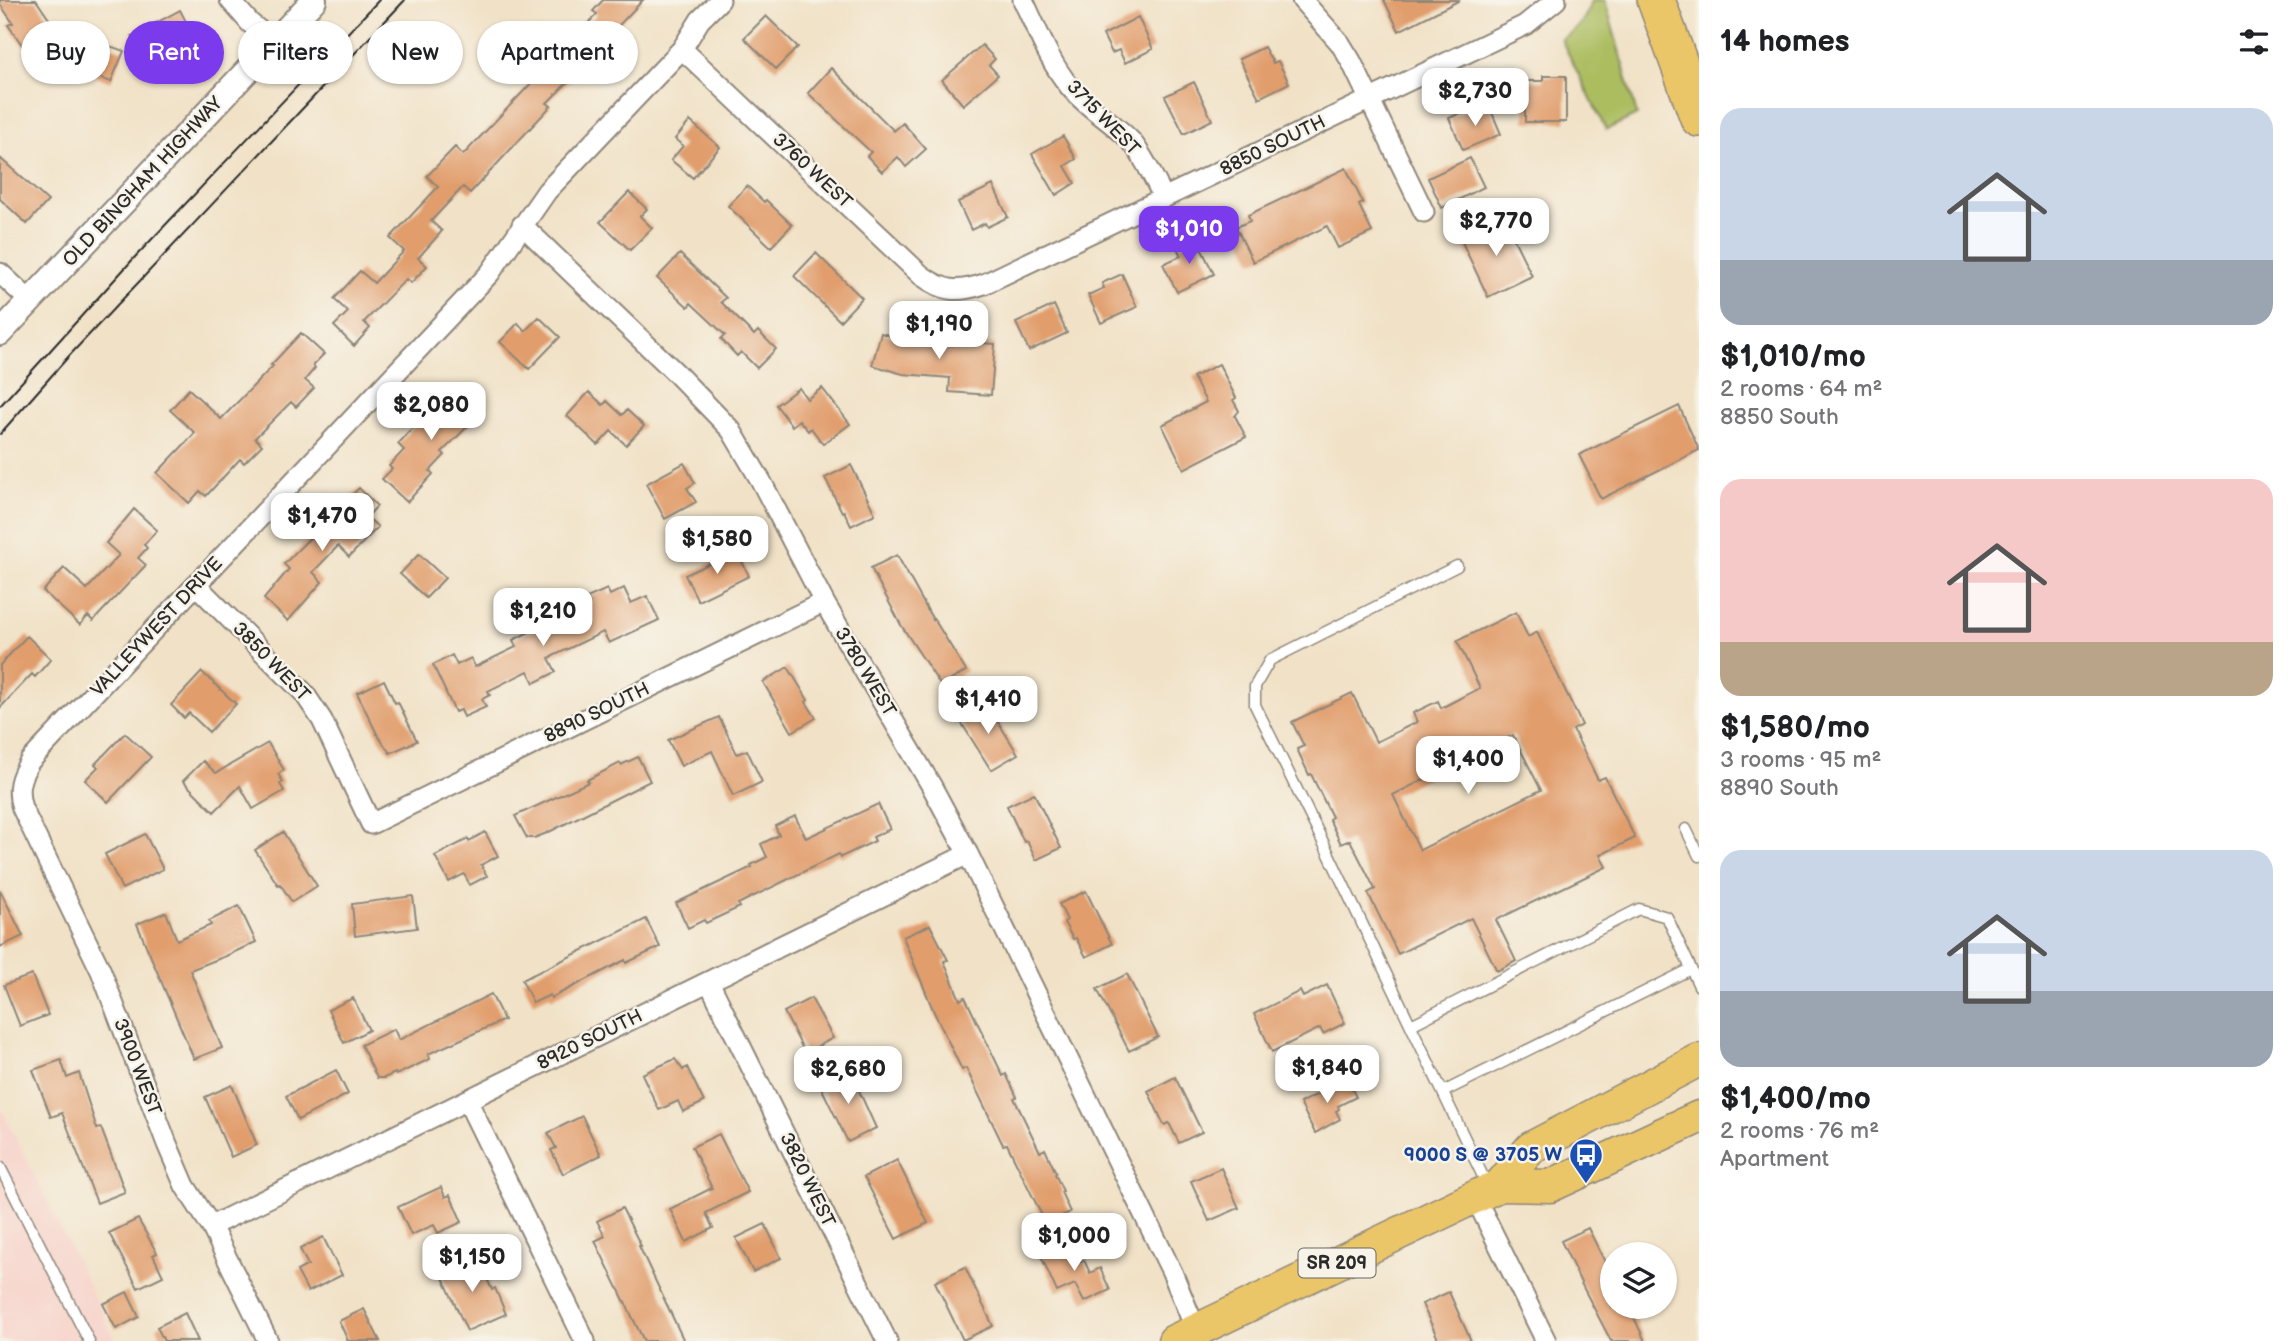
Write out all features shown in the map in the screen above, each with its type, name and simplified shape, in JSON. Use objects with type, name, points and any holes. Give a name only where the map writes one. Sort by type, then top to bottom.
[{"type":"highway","points":[[1656,0],[1699,118]]},
{"type":"main road","name":"SR 209","points":[[1190,1338],[1488,1191],[1531,1148],[1699,1060]]},
{"type":"main road","name":"SR 209","points":[[1488,1191],[1550,1185],[1699,1117]]},
{"type":"street","points":[[230,0],[248,21]]},
{"type":"street","name":"OLD BINGHAM HIGHWAY","points":[[294,21],[314,0]]},
{"type":"street","name":"VALLEYWEST DRIVE","points":[[18,788],[30,761],[490,273],[547,191],[682,49],[700,20],[720,0]]},
{"type":"street","name":"3715 WEST","points":[[1023,0],[1054,63],[1069,86],[1131,142],[1146,163],[1164,198]]},
{"type":"street","points":[[1301,0],[1340,43],[1424,212]]},
{"type":"street","name":"8850 SOUTH","points":[[945,288],[957,291],[984,284],[1525,25],[1556,0]]},
{"type":"street","name":"3760 WEST","points":[[682,49],[921,275],[933,284],[945,288]]},
{"type":"street","name":"OLD BINGHAM HIGHWAY","points":[[0,333],[238,80]]},
{"type":"street","name":"3780 WEST","points":[[522,225],[675,372],[730,430],[761,481],[824,602],[932,785],[968,854],[1172,1272],[1190,1338]]},
{"type":"street","points":[[0,273],[30,301]]},
{"type":"street","name":"3850 WEST","points":[[196,585],[304,693],[322,720],[371,824]]},
{"type":"street","name":"8890 SOUTH","points":[[371,824],[824,602]]},
{"type":"street","name":"3900 WEST","points":[[18,788],[22,808],[101,971],[185,1186],[211,1226],[268,1341]]},
{"type":"street","name":"8920 SOUTH","points":[[211,1226],[968,854]]},
{"type":"street","name":"3820 WEST","points":[[709,982],[887,1341]]},
{"type":"street","points":[[467,1100],[585,1341]]},
{"type":"street","points":[[1488,1191],[1546,1341]]},
{"type":"lane","points":[[1457,566],[1270,660],[1255,686],[1255,705],[1443,1092],[1488,1191]]},
{"type":"lane","points":[[1686,829],[1699,856]]},
{"type":"lane","points":[[1410,1024],[1639,909],[1667,917],[1699,986]]},
{"type":"lane","points":[[1443,1092],[1691,969]]},
{"type":"lane","points":[[0,1167],[89,1341]]},
{"type":"shaded area","points":[[0,1106],[116,1341],[0,1341]]},
{"type":"green space","points":[[1592,0],[1605,0],[1637,115],[1606,130],[1561,39],[1581,23]]},
{"type":"building","points":[[0,0],[36,0],[50,21],[21,21],[21,43],[8,25],[13,23]]},
{"type":"building","points":[[603,0],[643,0],[623,21],[590,21],[597,14],[593,11]]},
{"type":"building","points":[[1384,0],[1460,0],[1399,31]]},
{"type":"building","points":[[180,10],[186,21],[160,21]]},
{"type":"building","points":[[766,16],[798,47],[776,69],[744,38]]},
{"type":"building","points":[[1138,17],[1153,49],[1125,63],[1119,50],[1112,53],[1103,35]]},
{"type":"building","points":[[982,45],[995,59],[989,65],[998,75],[963,105],[942,80]]},
{"type":"building","points":[[110,46],[124,51],[110,82]]},
{"type":"building","points":[[1264,47],[1273,63],[1278,61],[1289,83],[1259,98],[1239,59]]},
{"type":"building","points":[[831,68],[894,131],[903,123],[926,149],[906,167],[898,157],[882,172],[867,156],[871,152],[808,93]]},
{"type":"building","points":[[1543,76],[1566,76],[1566,122],[1525,122],[1525,81],[1543,81]]},
{"type":"building","points":[[1194,82],[1212,120],[1184,134],[1165,96]]},
{"type":"building","points":[[530,84],[566,84],[547,103],[551,106],[470,193],[463,187],[431,221],[442,231],[418,258],[427,266],[411,283],[406,279],[364,322],[370,328],[354,346],[334,326],[348,312],[334,299],[360,271],[374,283],[404,251],[390,238],[438,187],[427,176],[455,147],[463,155]]},
{"type":"building","points":[[1490,108],[1501,134],[1463,150],[1449,118],[1470,109],[1473,115]]},
{"type":"building","points":[[690,121],[720,147],[693,178],[671,160],[683,146],[675,139]]},
{"type":"building","points":[[1063,136],[1076,159],[1065,166],[1075,183],[1056,195],[1032,154]]},
{"type":"building","points":[[0,158],[48,201],[27,224],[0,199]]},
{"type":"building","points":[[1470,158],[1484,187],[1442,208],[1428,178]]},
{"type":"building","points":[[1346,168],[1363,203],[1359,205],[1372,232],[1338,248],[1327,226],[1253,262],[1236,227],[1250,221],[1248,215]]},
{"type":"building","points":[[993,185],[1008,217],[987,227],[985,223],[971,230],[958,202]]},
{"type":"building","points":[[747,186],[792,225],[771,247],[728,206]]},
{"type":"building","points":[[629,192],[647,209],[640,216],[652,228],[630,250],[600,222]]},
{"type":"building","points":[[1504,219],[1532,276],[1488,297],[1461,240]]},
{"type":"building","points":[[1196,238],[1214,274],[1177,292],[1163,264],[1181,256],[1177,248]]},
{"type":"building","points":[[816,253],[862,298],[840,321],[794,276]]},
{"type":"building","points":[[680,254],[726,298],[721,302],[754,335],[758,331],[776,349],[757,368],[741,352],[737,356],[721,339],[725,335],[691,303],[688,307],[657,278]]},
{"type":"building","points":[[1122,274],[1137,307],[1101,323],[1088,295],[1104,288],[1102,283]]},
{"type":"building","points":[[1054,305],[1067,333],[1029,351],[1016,323]]},
{"type":"building","points":[[539,317],[560,337],[529,369],[500,342],[518,323],[525,331]]},
{"type":"building","points":[[898,330],[953,345],[954,341],[995,344],[991,395],[949,392],[950,378],[903,374],[872,365],[881,333],[895,337]]},
{"type":"building","points":[[301,333],[324,354],[313,365],[315,368],[305,380],[314,388],[296,407],[291,402],[255,438],[262,445],[244,463],[240,459],[206,496],[200,491],[189,503],[157,473],[195,433],[170,410],[189,389],[221,419]]},
{"type":"building","points":[[1219,364],[1236,398],[1233,400],[1239,411],[1235,416],[1246,437],[1184,469],[1162,425],[1206,402],[1193,377]]},
{"type":"building","points":[[462,388],[484,410],[442,452],[445,455],[430,471],[433,474],[407,502],[382,479],[392,469],[389,466],[404,450],[398,444],[447,391],[453,397]]},
{"type":"building","points":[[799,388],[807,399],[822,388],[850,424],[823,444],[811,428],[808,431],[799,420],[792,426],[776,405]]},
{"type":"building","points":[[589,392],[603,405],[607,401],[622,415],[627,410],[644,426],[626,445],[611,431],[598,445],[567,416]]},
{"type":"building","points":[[1679,406],[1699,450],[1601,499],[1579,455]]},
{"type":"building","points":[[684,463],[695,483],[687,488],[696,502],[665,519],[646,484]]},
{"type":"building","points":[[851,465],[875,514],[851,526],[825,478]]},
{"type":"building","points":[[359,488],[377,506],[367,517],[378,527],[349,557],[338,546],[313,572],[322,582],[288,621],[264,599],[289,569],[284,564]]},
{"type":"building","points":[[134,509],[157,530],[144,545],[147,548],[138,558],[146,565],[93,621],[88,616],[80,625],[43,591],[64,568],[87,589],[119,555],[106,543]]},
{"type":"building","points":[[737,551],[749,576],[698,601],[685,575]]},
{"type":"building","points":[[419,554],[445,578],[426,598],[400,574]]},
{"type":"building","points":[[897,555],[933,620],[966,671],[941,686],[901,625],[871,568]]},
{"type":"building","points":[[624,588],[631,603],[647,596],[659,620],[609,643],[603,632],[549,658],[556,672],[534,683],[528,671],[488,691],[490,695],[482,699],[486,707],[464,717],[461,710],[455,712],[433,665],[452,655],[457,665],[471,658],[475,667],[516,647],[513,640],[589,602],[587,598],[607,589],[610,595]]},
{"type":"building","points":[[1516,612],[1528,637],[1537,632],[1582,725],[1573,730],[1598,780],[1605,777],[1635,838],[1600,855],[1606,867],[1496,920],[1516,961],[1497,971],[1471,918],[1398,954],[1368,893],[1375,889],[1350,840],[1341,844],[1329,819],[1332,817],[1297,749],[1304,746],[1292,722],[1352,693],[1376,742],[1417,722],[1413,713],[1438,701],[1441,708],[1480,688],[1457,641]],"holes":[[[1513,735],[1541,790],[1420,850],[1393,795]]]},
{"type":"building","points":[[27,636],[51,659],[35,677],[32,674],[0,708],[0,665]]},
{"type":"building","points":[[788,667],[816,718],[792,732],[763,682]]},
{"type":"building","points":[[202,672],[236,704],[209,732],[189,713],[184,718],[171,705]]},
{"type":"building","points":[[384,680],[417,741],[390,753],[378,736],[357,693]]},
{"type":"building","points":[[986,703],[1018,754],[991,770],[959,719]]},
{"type":"building","points":[[719,717],[737,754],[747,750],[762,782],[733,796],[712,751],[681,766],[668,740]]},
{"type":"building","points":[[125,733],[151,757],[108,802],[85,780],[98,767],[95,764]]},
{"type":"building","points":[[268,743],[284,770],[278,774],[284,791],[253,809],[240,786],[214,812],[183,781],[203,761],[216,773]]},
{"type":"building","points":[[638,757],[650,781],[547,833],[527,838],[515,816],[589,782],[587,780],[620,763],[621,765]]},
{"type":"building","points":[[1034,793],[1061,848],[1036,860],[1007,806]]},
{"type":"building","points":[[878,804],[890,829],[873,837],[875,841],[841,857],[839,854],[738,904],[740,907],[706,923],[704,920],[688,928],[676,903],[752,867],[751,865],[767,857],[761,844],[779,835],[775,826],[795,816],[806,838]]},
{"type":"building","points":[[283,832],[317,886],[292,902],[255,850]]},
{"type":"building","points":[[485,832],[498,856],[481,865],[487,876],[470,885],[464,874],[449,882],[435,856]]},
{"type":"building","points":[[145,834],[163,869],[122,889],[105,854]]},
{"type":"building","points":[[0,890],[23,936],[0,947]]},
{"type":"building","points":[[1086,891],[1112,944],[1086,957],[1064,922],[1067,920],[1059,904]]},
{"type":"building","points":[[413,896],[417,928],[355,936],[352,904]]},
{"type":"building","points":[[239,906],[256,942],[190,970],[222,1048],[194,1059],[137,924],[166,912],[177,940],[211,925],[209,921]]},
{"type":"building","points":[[646,919],[660,947],[626,963],[625,960],[551,998],[550,995],[533,1003],[522,980]]},
{"type":"building","points":[[930,925],[948,960],[944,961],[960,1000],[965,997],[1003,1076],[1006,1074],[1017,1097],[1014,1098],[1040,1152],[1045,1149],[1063,1191],[1061,1192],[1070,1212],[1046,1224],[1007,1144],[1003,1145],[966,1068],[962,1070],[903,937]]},
{"type":"building","points":[[1127,974],[1158,1037],[1129,1051],[1097,989]]},
{"type":"building","points":[[32,975],[48,1015],[20,1026],[4,985]]},
{"type":"building","points":[[1327,985],[1345,1023],[1323,1034],[1320,1028],[1272,1052],[1254,1014],[1300,991],[1303,997]]},
{"type":"building","points":[[491,994],[504,1020],[428,1054],[430,1059],[396,1075],[395,1073],[377,1078],[361,1045],[394,1029],[399,1040]]},
{"type":"building","points":[[353,998],[369,1030],[344,1043],[328,1010]]},
{"type":"building","points":[[811,998],[833,1038],[805,1053],[784,1012]]},
{"type":"building","points":[[675,1059],[683,1070],[687,1067],[704,1102],[683,1112],[678,1101],[659,1110],[642,1074]]},
{"type":"building","points":[[61,1060],[67,1078],[79,1073],[97,1129],[101,1128],[125,1192],[97,1203],[62,1113],[51,1117],[33,1070]]},
{"type":"building","points":[[336,1070],[348,1094],[298,1120],[286,1096]]},
{"type":"building","points":[[850,1071],[876,1128],[848,1142],[820,1085]]},
{"type":"building","points":[[1175,1077],[1202,1132],[1179,1143],[1169,1123],[1164,1125],[1148,1091]]},
{"type":"building","points":[[1347,1079],[1356,1097],[1338,1106],[1336,1111],[1340,1119],[1315,1133],[1300,1103]]},
{"type":"building","points":[[232,1085],[257,1145],[231,1157],[205,1097]]},
{"type":"building","points":[[582,1116],[601,1155],[563,1174],[551,1150],[556,1148],[548,1133]]},
{"type":"building","points":[[719,1134],[748,1192],[706,1213],[713,1228],[686,1242],[670,1209],[712,1188],[692,1147]]},
{"type":"building","points":[[897,1160],[928,1223],[896,1239],[864,1177]]},
{"type":"building","points":[[1221,1168],[1239,1208],[1209,1221],[1191,1181]]},
{"type":"building","points":[[441,1187],[445,1197],[450,1195],[462,1222],[438,1233],[434,1225],[411,1235],[398,1207]]},
{"type":"building","points":[[622,1208],[684,1341],[644,1341],[595,1241],[605,1236],[597,1221]]},
{"type":"building","points":[[138,1219],[157,1253],[153,1255],[163,1276],[138,1288],[109,1233]]},
{"type":"building","points":[[765,1224],[781,1258],[753,1272],[736,1238]]},
{"type":"building","points":[[1588,1228],[1600,1252],[1600,1319],[1635,1319],[1645,1341],[1611,1341],[1583,1287],[1561,1241]]},
{"type":"building","points":[[323,1237],[342,1275],[308,1292],[297,1271],[308,1265],[300,1249]]},
{"type":"building","points":[[1070,1242],[1080,1262],[1084,1260],[1090,1273],[1100,1268],[1110,1290],[1084,1302],[1075,1284],[1057,1292],[1041,1256]]},
{"type":"building","points":[[472,1256],[492,1290],[495,1288],[506,1314],[467,1331],[440,1271]]},
{"type":"building","points":[[965,1267],[993,1326],[963,1340],[935,1282]]},
{"type":"building","points":[[127,1292],[139,1317],[116,1329],[103,1304]]},
{"type":"building","points":[[1449,1292],[1471,1341],[1439,1341],[1422,1304]]},
{"type":"building","points":[[364,1309],[380,1341],[348,1341],[339,1321]]},
{"type":"building","points":[[185,1313],[198,1341],[164,1341],[157,1327]]},
{"type":"tram line","points":[[0,406],[135,257],[379,0]]},
{"type":"tram line","points":[[0,434],[69,356],[405,0]]},
{"type":"place","name":"9000 S @ 3705 W","points":[[1586,1185]]}]
